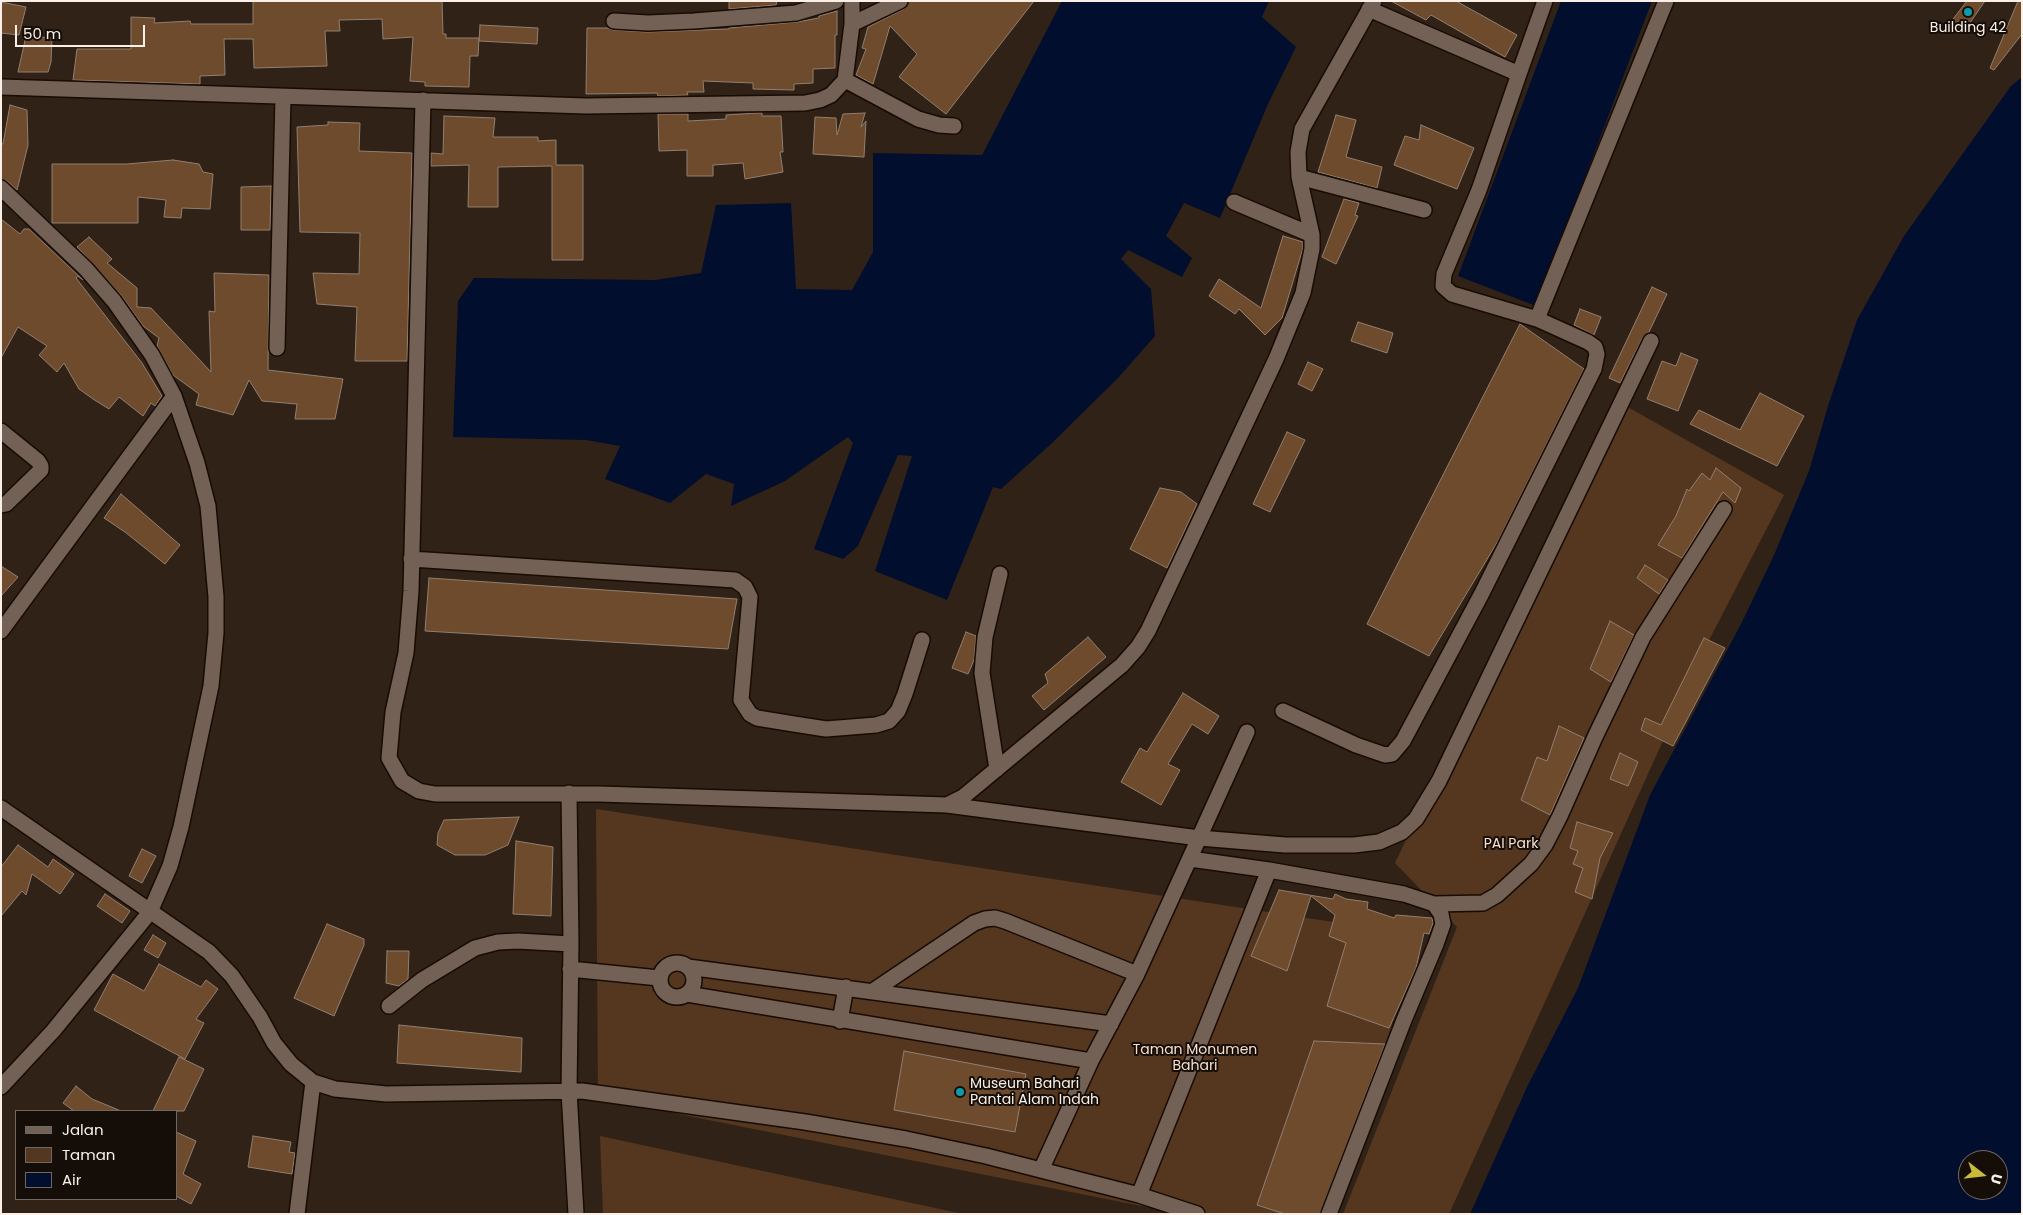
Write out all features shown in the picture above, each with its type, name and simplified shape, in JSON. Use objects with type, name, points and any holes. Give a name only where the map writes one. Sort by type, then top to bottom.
[{"type":"street","points":[[614,22],[694,21],[796,13],[836,1]]},
{"type":"street","points":[[1,87],[586,106],[805,103],[820,100],[831,95],[845,80],[852,24],[852,1]]},
{"type":"street","points":[[852,24],[900,1]]},
{"type":"street","points":[[1284,711],[1356,744],[1385,755],[1392,754],[1403,741],[1481,595],[1594,369],[1597,354],[1595,347],[1588,342],[1537,319],[1452,294],[1443,286],[1444,274],[1479,190],[1545,1]]},
{"type":"street","points":[[1537,319],[1666,1]]},
{"type":"street","points":[[947,805],[963,797],[1122,665],[1138,648],[1148,631],[1280,351],[1303,293],[1312,249],[1312,235],[1307,205],[1299,178],[1298,152],[1302,129],[1371,5],[1519,74]]},
{"type":"street","points":[[845,80],[918,119],[940,125],[954,126]]},
{"type":"street","points":[[277,348],[283,97]]},
{"type":"street","points":[[423,100],[408,630],[390,739],[389,758],[402,781],[418,791],[435,794],[569,793],[947,805],[1199,838],[1285,846],[1354,845],[1380,842],[1402,832],[1416,819],[1439,780],[1651,341]]},
{"type":"street","points":[[1299,178],[1424,210]]},
{"type":"street","points":[[1,188],[86,269],[114,301],[152,355],[174,396],[197,463],[208,506],[216,597],[216,633],[211,686],[181,827],[170,866],[150,912],[53,1030],[1,1087]]},
{"type":"street","points":[[1234,202],[1312,235]]},
{"type":"street","points":[[1,631],[174,396]]},
{"type":"street","points":[[1,431],[38,461],[41,466],[40,470],[6,504],[1,505]]},
{"type":"street","points":[[1190,859],[1269,870],[1404,894],[1434,904],[1483,903],[1497,895],[1531,864],[1545,845],[1643,637],[1724,509]]},
{"type":"street","points":[[411,559],[735,580],[745,587],[750,597],[742,700],[746,709],[757,718],[794,724],[826,729],[876,725],[889,721],[898,711],[905,694],[922,640]]},
{"type":"street","points":[[997,769],[982,673],[985,637],[1000,574]]},
{"type":"street","points":[[1041,1170],[1091,1062],[1137,974],[1247,732]]},
{"type":"street","points":[[569,793],[570,1091],[576,1214]]},
{"type":"street","points":[[1,808],[209,952],[221,964],[250,1002],[274,1043],[291,1064],[312,1082],[335,1089],[386,1094],[570,1091],[805,1122],[906,1139],[1041,1170],[1139,1195],[1197,1214]]},
{"type":"street","points":[[1139,1195],[1269,870]]},
{"type":"street","points":[[1329,1214],[1443,924],[1441,914],[1434,904]]},
{"type":"street","points":[[873,991],[946,944],[974,923],[995,918],[1137,974]]},
{"type":"street","points":[[389,1006],[422,980],[475,948],[498,942],[518,940],[571,944]]},
{"type":"street","points":[[688,967],[694,980],[692,988],[687,994],[680,998],[664,993],[660,986],[659,978],[662,970],[670,964],[679,963],[688,967],[1111,1024]]},
{"type":"street","points":[[570,969],[659,978]]},
{"type":"street","points":[[840,1021],[846,987]]},
{"type":"street","points":[[687,994],[1091,1062]]},
{"type":"street","points":[[297,1214],[312,1082]]},
{"type":"green space","name":"PAI Park","points":[[1617,401],[1784,495],[1704,650],[1449,1214],[1343,1214],[1457,927],[1395,863]]},
{"type":"green space","name":"Taman Monumen Bahari","points":[[596,809],[1418,935],[1386,1044],[1323,1214],[1182,1214],[598,1098]]},
{"type":"green space","points":[[600,1136],[963,1214],[603,1214]]},
{"type":"water","points":[[1062,1],[1269,1],[1262,17],[1296,47],[1268,104],[1220,218],[1184,203],[1166,236],[1192,258],[1182,277],[1128,250],[1121,259],[1151,289],[1155,336],[1118,378],[1052,443],[1001,489],[993,487],[947,600],[875,571],[912,456],[898,455],[858,546],[843,559],[814,549],[853,443],[848,437],[785,481],[731,506],[734,484],[706,474],[670,503],[605,479],[620,446],[586,440],[453,437],[458,301],[474,278],[655,280],[701,273],[716,205],[791,203],[796,289],[852,290],[873,252],[873,153],[982,155]]},
{"type":"water","points":[[1561,1],[1652,1],[1536,306],[1458,276]]},
{"type":"water","points":[[2022,77],[2022,1214],[1470,1214],[1527,1087],[1578,988],[1650,795],[1741,624],[1774,555],[1809,471],[1828,406],[1857,320],[1904,236],[2011,86]]},
{"type":"building","points":[[253,1],[442,1],[443,34],[446,34],[446,38],[479,38],[478,56],[470,56],[469,87],[425,86],[425,82],[410,81],[413,37],[383,39],[382,19],[339,20],[340,31],[325,31],[327,66],[254,68],[253,39],[224,39],[225,75],[200,76],[200,84],[73,80],[77,49],[131,49],[131,17],[155,18],[154,23],[190,21],[191,24],[253,24]]},
{"type":"building","points":[[729,1],[777,1],[776,5],[729,9]]},
{"type":"building","points":[[909,1],[1034,1],[946,114],[899,77],[917,54],[890,26],[873,84],[856,75],[866,49],[862,48],[868,27],[904,9]]},
{"type":"building","points":[[1391,1],[1456,1],[1517,35],[1505,57],[1431,15],[1426,20]]},
{"type":"building","name":"Building 42","points":[[1967,1],[1985,1],[1965,30],[1950,23]]},
{"type":"building","points":[[2018,1],[2022,1],[2022,34],[1994,70],[1990,68]]},
{"type":"building","points":[[1,2],[26,7],[19,35],[1,33]]},
{"type":"building","points":[[837,11],[835,68],[813,69],[813,83],[794,84],[794,90],[753,89],[753,83],[703,81],[704,92],[687,92],[688,95],[658,96],[657,93],[586,94],[587,28],[647,32],[729,29],[797,22],[819,18],[819,16]]},
{"type":"building","points":[[480,25],[538,28],[537,44],[479,41]]},
{"type":"building","points":[[26,36],[52,38],[51,62],[48,72],[18,72]]},
{"type":"building","points":[[10,105],[27,110],[28,145],[17,190],[7,181],[1,179],[1,144],[3,144]]},
{"type":"building","points":[[762,113],[762,116],[781,116],[783,152],[780,152],[783,172],[745,179],[743,163],[713,165],[713,176],[687,176],[687,150],[659,151],[658,114],[688,114],[688,121],[726,119],[726,115]]},
{"type":"building","points":[[865,113],[861,127],[866,121],[864,157],[813,154],[815,117],[836,118],[837,135],[843,114]]},
{"type":"building","points":[[1336,115],[1356,120],[1346,157],[1382,167],[1377,188],[1318,172]]},
{"type":"building","points":[[444,116],[495,118],[493,137],[538,137],[538,141],[556,140],[556,165],[583,165],[583,260],[552,260],[552,166],[498,167],[498,207],[468,207],[469,165],[431,166],[431,153],[443,154]]},
{"type":"building","points":[[328,122],[360,123],[359,151],[412,153],[407,361],[355,361],[357,307],[317,304],[313,273],[359,274],[360,233],[300,232],[297,127],[328,125]]},
{"type":"building","points":[[1421,125],[1474,148],[1457,189],[1394,165],[1405,136],[1419,140]]},
{"type":"building","points":[[173,160],[199,164],[203,172],[213,174],[210,209],[182,208],[181,218],[164,217],[166,200],[138,197],[138,223],[52,223],[52,164],[127,164]]},
{"type":"building","points":[[271,186],[270,230],[241,230],[241,187]]},
{"type":"building","points":[[1344,199],[1359,203],[1355,215],[1358,216],[1336,264],[1322,257]]},
{"type":"building","points":[[1,219],[20,234],[24,229],[29,229],[83,280],[78,276],[76,278],[142,363],[162,396],[155,406],[151,403],[143,416],[119,397],[109,409],[93,399],[79,389],[64,363],[57,372],[39,355],[47,346],[18,327],[1,358]]},
{"type":"building","points":[[1283,236],[1303,242],[1303,248],[1282,318],[1265,335],[1239,309],[1235,314],[1209,296],[1219,279],[1261,308]]},
{"type":"building","points":[[89,237],[112,259],[107,263],[137,288],[137,307],[151,308],[211,372],[209,311],[215,312],[214,273],[269,275],[268,370],[343,379],[335,419],[295,419],[297,404],[262,401],[249,380],[233,415],[196,405],[199,394],[173,375],[157,346],[159,338],[143,326],[121,295],[77,247]]},
{"type":"building","points":[[1652,287],[1667,294],[1649,332],[1643,337],[1620,383],[1609,378]]},
{"type":"building","points":[[1580,309],[1601,317],[1594,335],[1574,325]]},
{"type":"building","points":[[1358,322],[1393,333],[1387,353],[1351,341]]},
{"type":"building","points":[[1520,324],[1584,369],[1498,541],[1429,656],[1367,624]]},
{"type":"building","points":[[1681,353],[1698,360],[1678,411],[1647,399],[1662,361],[1676,366]]},
{"type":"building","points":[[1308,362],[1323,369],[1312,391],[1298,384]]},
{"type":"building","points":[[1760,393],[1804,416],[1777,466],[1690,424],[1699,410],[1740,430]]},
{"type":"building","points":[[1287,432],[1305,440],[1270,512],[1253,504]]},
{"type":"building","points":[[1716,468],[1741,488],[1735,503],[1723,492],[1682,558],[1658,545],[1676,516],[1687,489],[1689,491],[1702,473],[1710,480]]},
{"type":"building","points":[[1160,488],[1181,492],[1197,504],[1167,568],[1130,549]]},
{"type":"building","points":[[121,494],[180,545],[165,564],[104,518]]},
{"type":"building","points":[[1645,565],[1668,580],[1659,594],[1637,578]]},
{"type":"building","points":[[1,566],[18,577],[1,596]]},
{"type":"building","points":[[429,578],[737,599],[728,649],[425,631]]},
{"type":"building","points":[[1610,621],[1634,635],[1611,682],[1590,669]]},
{"type":"building","points":[[966,632],[976,636],[974,660],[968,674],[952,668]]},
{"type":"building","points":[[1088,637],[1106,657],[1044,710],[1032,696],[1048,683],[1045,674]]},
{"type":"building","points":[[1704,638],[1725,648],[1673,746],[1641,730],[1645,718],[1661,725]]},
{"type":"building","points":[[1183,693],[1219,716],[1208,734],[1192,724],[1168,764],[1180,770],[1161,805],[1121,782],[1140,748],[1147,752]]},
{"type":"building","points":[[1559,726],[1584,738],[1550,815],[1521,800],[1537,757],[1547,761]]},
{"type":"building","points":[[1620,753],[1638,762],[1628,786],[1610,779]]},
{"type":"building","points":[[519,817],[508,845],[485,855],[455,855],[437,845],[438,833],[444,820]]},
{"type":"building","points":[[1577,822],[1613,833],[1600,858],[1592,899],[1575,892],[1583,868],[1573,864],[1578,851],[1570,848]]},
{"type":"building","points":[[516,841],[553,847],[551,916],[513,914]]},
{"type":"building","points":[[18,845],[48,867],[53,859],[74,874],[60,894],[32,874],[26,895],[22,891],[1,916],[1,867]]},
{"type":"building","points":[[142,849],[156,856],[142,883],[129,876]]},
{"type":"building","points":[[1279,890],[1333,899],[1335,894],[1346,899],[1368,902],[1367,909],[1394,918],[1396,915],[1432,918],[1433,923],[1429,934],[1424,933],[1416,968],[1389,1028],[1327,1006],[1346,943],[1329,936],[1335,915],[1311,896],[1287,971],[1251,956]]},
{"type":"building","points":[[105,894],[130,911],[122,923],[97,906]]},
{"type":"building","points":[[327,924],[364,939],[364,945],[334,1016],[294,998]]},
{"type":"building","points":[[153,935],[166,943],[158,958],[144,950]]},
{"type":"building","points":[[387,951],[409,951],[408,979],[399,986],[386,983]]},
{"type":"building","points":[[159,964],[201,987],[206,980],[218,989],[196,1019],[204,1023],[185,1059],[94,1010],[113,974],[144,991]]},
{"type":"building","points":[[399,1025],[522,1038],[521,1072],[397,1063]]},
{"type":"building","points":[[1314,1041],[1385,1044],[1320,1214],[1285,1214],[1257,1205]]},
{"type":"building","name":"Museum Bahari Pantai Alam Indah","points":[[904,1051],[1026,1074],[1015,1132],[894,1110]]},
{"type":"building","points":[[179,1057],[204,1069],[184,1111],[153,1110]]},
{"type":"building","points":[[76,1086],[92,1099],[119,1110],[73,1110],[63,1103]]},
{"type":"building","points":[[178,1133],[196,1141],[183,1174],[201,1184],[191,1204],[178,1197]]},
{"type":"building","points":[[253,1136],[291,1142],[289,1152],[295,1153],[292,1174],[248,1167]]},
{"type":"place","name":"Building 42","points":[[1968,12]]},
{"type":"place","name":"Museum Bahari Pantai Alam Indah","points":[[960,1092]]}]
